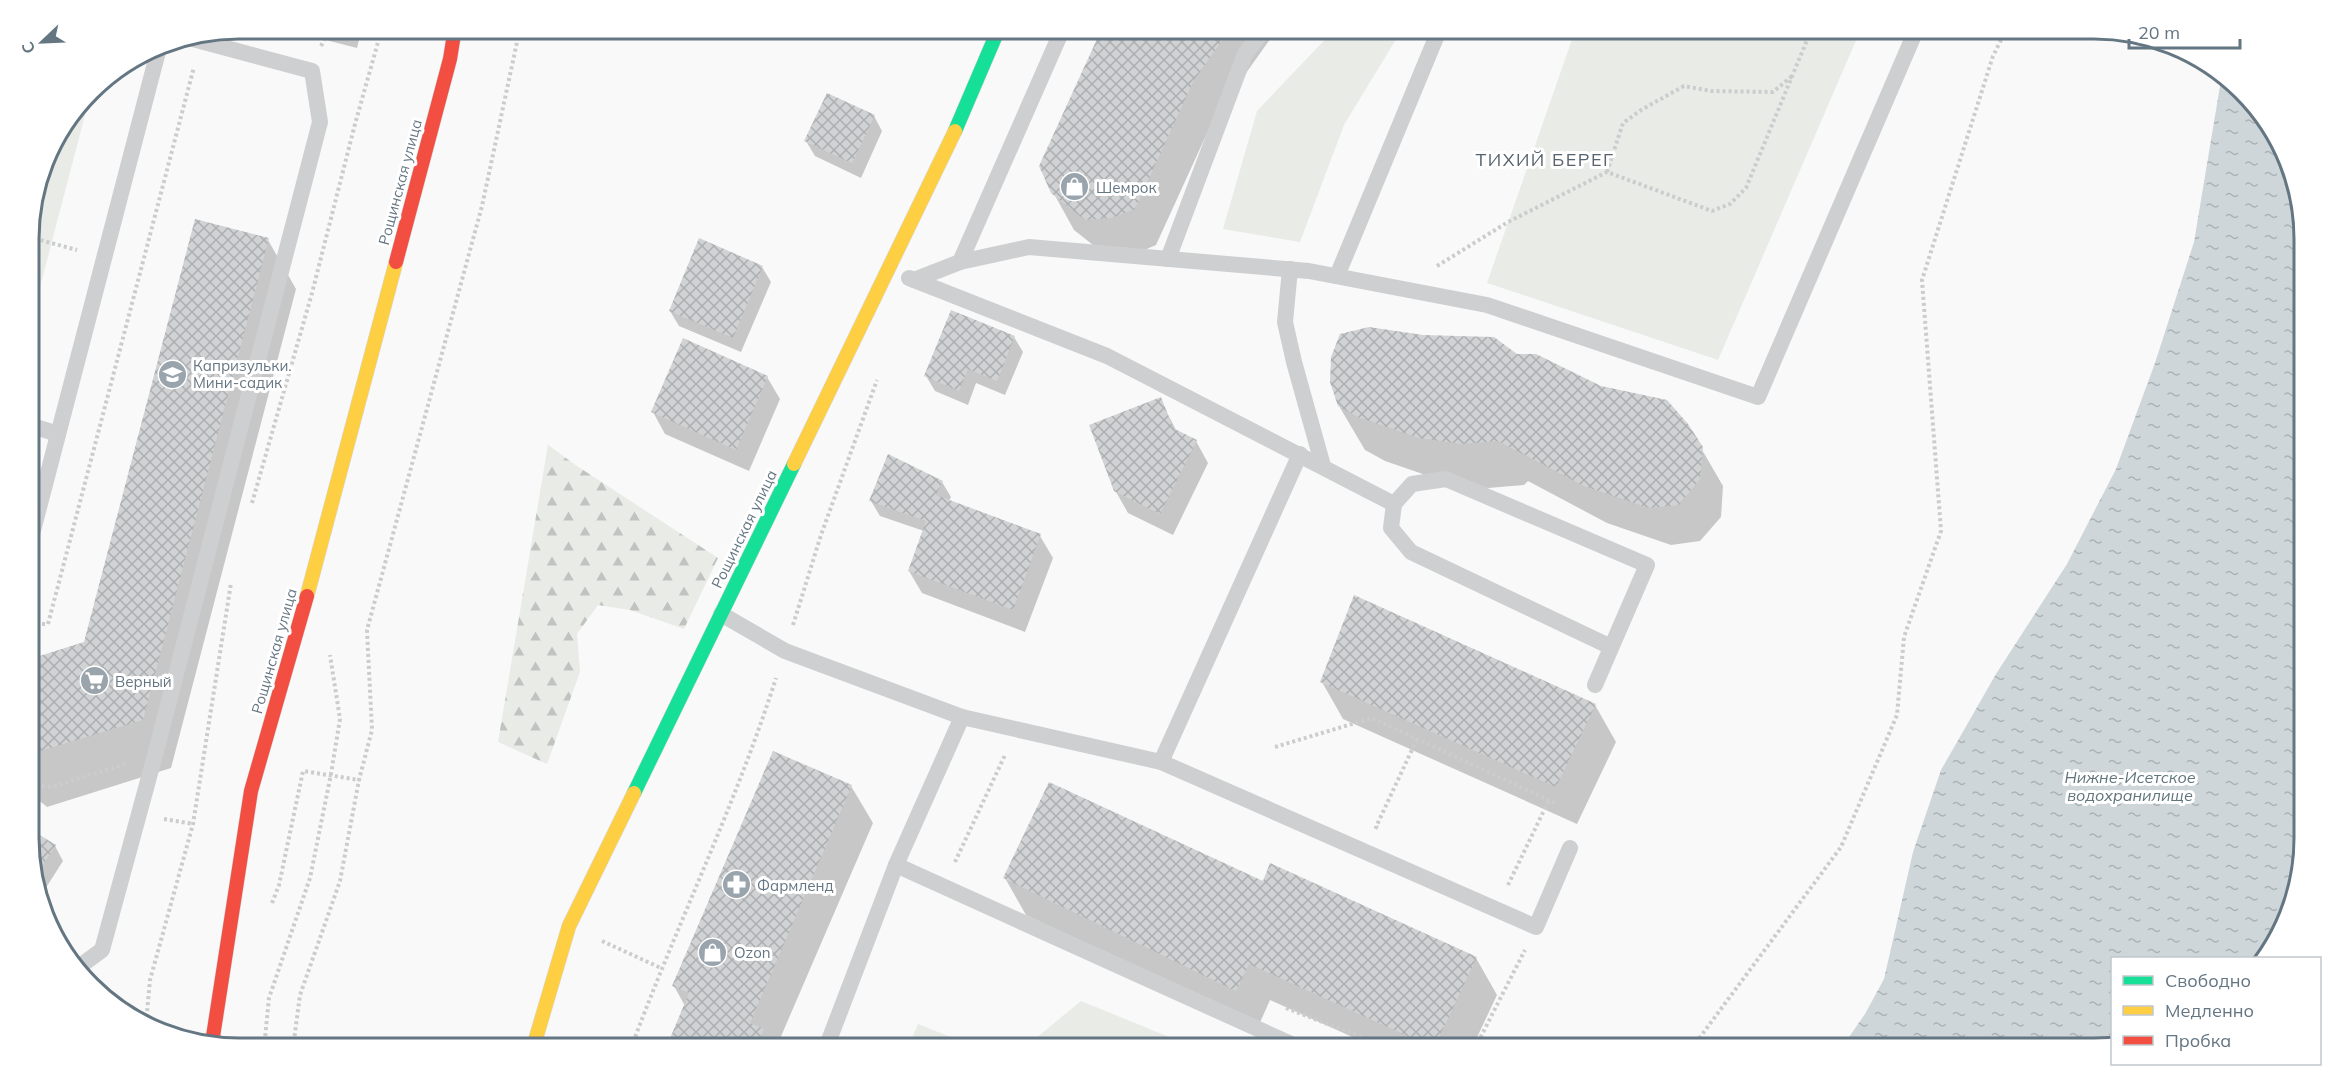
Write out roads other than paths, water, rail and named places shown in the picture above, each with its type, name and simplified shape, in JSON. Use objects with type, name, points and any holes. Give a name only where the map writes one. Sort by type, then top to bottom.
[{"type":"street","name":"Рощинская улица","points":[[213,1036],[251,791],[299,627],[450,59],[453,39]]},
{"type":"street","name":"Рощинская улица","points":[[536,1038],[569,926],[958,126],[994,39]]},
{"type":"lane","points":[[960,262],[1058,39]]},
{"type":"lane","points":[[1168,259],[1245,54],[1257,39]]},
{"type":"lane","points":[[1337,276],[1435,39]]},
{"type":"lane","points":[[914,279],[960,262],[1029,247],[1290,269],[1487,305],[1758,397],[1912,39]]},
{"type":"lane","points":[[83,964],[102,950],[320,122],[312,70],[205,42]]},
{"type":"lane","points":[[39,507],[157,57]]},
{"type":"lane","points":[[1290,269],[1285,322],[1323,466]]},
{"type":"lane","points":[[888,270],[1107,356],[1394,504]]},
{"type":"lane","points":[[39,428],[58,434]]},
{"type":"lane","points":[[1161,762],[1300,454]]},
{"type":"lane","points":[[1595,685],[1647,565],[1446,479],[1412,484],[1394,504],[1391,528],[1411,552],[1611,646]]},
{"type":"lane","points":[[720,614],[784,651],[963,717],[1161,762],[1536,927],[1570,848]]},
{"type":"lane","points":[[830,1038],[896,865],[963,717]]},
{"type":"lane","points":[[896,865],[1278,1038]]},
{"type":"water","name":"Нижне-Исетское водохранилище","points":[[2220,84],[2253,117],[2279,162],[2287,187],[2294,239],[2294,851],[2290,877],[2279,915],[2255,957],[2111,957],[2111,1037],[1848,1038],[1865,1014],[1884,979],[1913,852],[1941,770],[1996,674],[2067,564],[2116,469],[2155,363],[2194,242]]},
{"type":"place","name":"Шемрок","points":[[1075,187]]},
{"type":"place","name":"Капризульки. Мини-садик","points":[[172,374]]},
{"type":"place","name":"Верный","points":[[94,681]]},
{"type":"place","name":"Фармленд","points":[[736,885]]},
{"type":"place","name":"Ozon","points":[[713,952]]},
{"type":"district","name":"ТИХИЙ БЕРЕГ","points":[[1545,159]]}]
